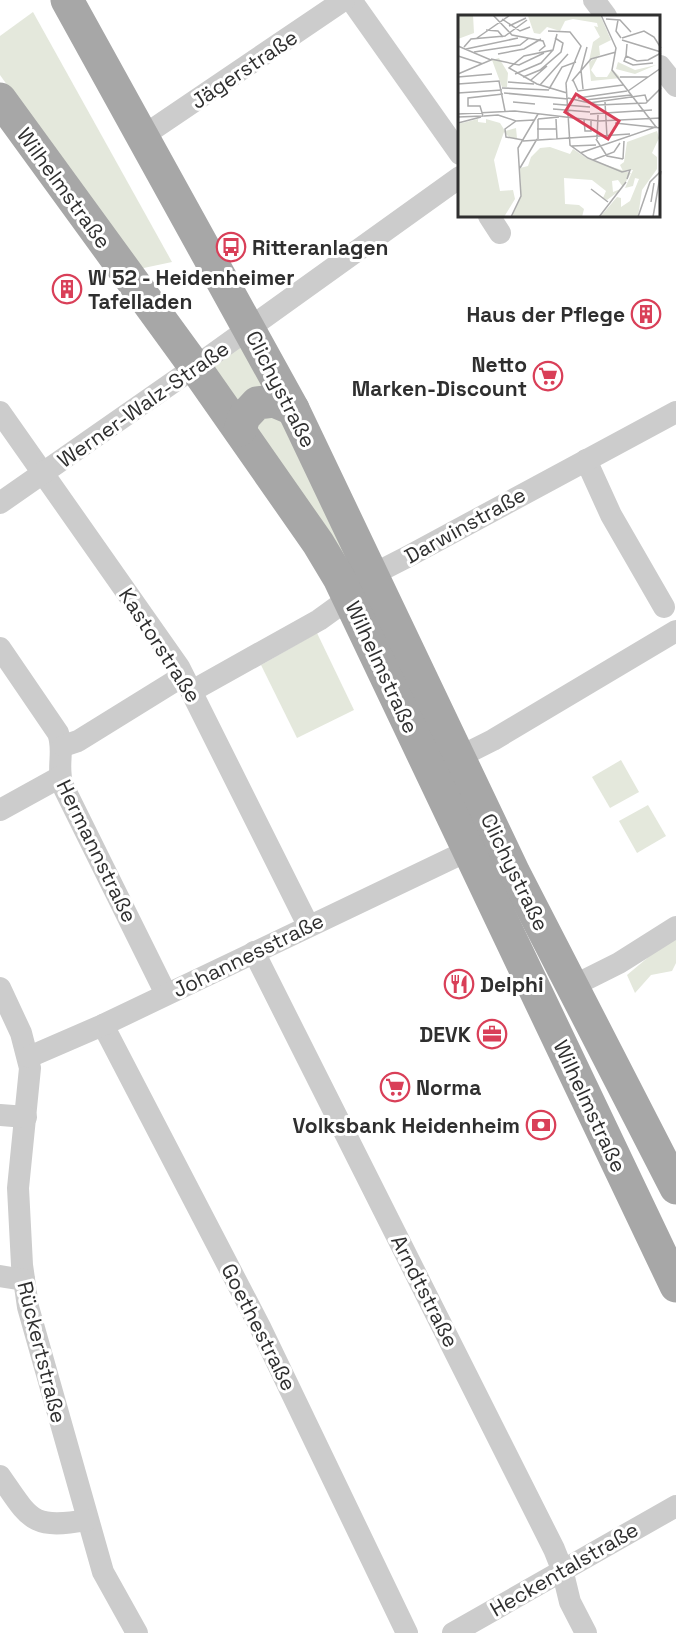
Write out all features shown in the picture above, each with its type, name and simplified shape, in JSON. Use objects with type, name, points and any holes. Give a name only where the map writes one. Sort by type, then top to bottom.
[{"type":"main road","name":"Clichystraße","points":[[67,0],[293,409],[571,987],[676,1188]]},
{"type":"main road","name":"Wilhelmstraße","points":[[0,99],[240,430],[318,543],[349,595],[467,851],[676,1286]]},
{"type":"main road","points":[[240,430],[244,417],[257,403],[274,401],[293,409]]},
{"type":"street","name":"Jägerstraße","points":[[143,136],[344,0]]},
{"type":"street","points":[[351,0],[458,151]]},
{"type":"street","points":[[594,0],[605,15]]},
{"type":"street","name":"Werner-Walz-Straße","points":[[0,503],[195,368],[458,178]]},
{"type":"street","name":"Kastorstraße","points":[[0,412],[187,683],[308,926]]},
{"type":"street","name":"Darwinstraße","points":[[63,746],[78,741],[187,683],[324,616],[372,573],[407,557],[676,412]]},
{"type":"street","points":[[586,460],[611,515],[664,607]]},
{"type":"street","points":[[459,757],[493,740],[676,632]]},
{"type":"street","name":"Hermannstraße","points":[[0,648],[54,725],[63,746],[58,762],[60,777],[166,994]]},
{"type":"street","points":[[0,810],[60,777]]},
{"type":"street","name":"Johannesstraße","points":[[28,1058],[103,1025],[467,851]]},
{"type":"street","points":[[571,987],[619,963],[676,927]]},
{"type":"street","name":"Arndtstraße","points":[[254,952],[562,1569],[570,1602],[585,1633]]},
{"type":"street","name":"Rückertstraße","points":[[0,988],[21,1033],[28,1058],[30,1082],[18,1188],[24,1280],[41,1356],[87,1520],[107,1582],[137,1633]]},
{"type":"street","name":"Goethestraße","points":[[103,1025],[260,1327],[407,1633]]},
{"type":"street","points":[[0,1115],[26,1117]]},
{"type":"street","points":[[0,1276],[24,1280]]},
{"type":"street","points":[[0,1476],[23,1509],[36,1520],[51,1525],[87,1520]]},
{"type":"street","name":"Heckentalstraße","points":[[453,1633],[676,1506]]},
{"type":"shaded area","points":[[33,12],[172,262],[139,269],[0,75],[0,36]]},
{"type":"shaded area","points":[[243,345],[270,391],[242,408],[211,368]]},
{"type":"shaded area","points":[[280,415],[351,567],[256,431],[257,417]]},
{"type":"shaded area","points":[[317,633],[354,710],[297,738],[261,665]]},
{"type":"shaded area","points":[[621,760],[639,792],[610,808],[592,777]]},
{"type":"shaded area","points":[[648,805],[666,836],[637,853],[619,821]]},
{"type":"shaded area","points":[[676,934],[676,963],[672,971],[651,975],[635,993],[627,975]]},
{"type":"place","name":"Ritteranlagen","points":[[231,247]]},
{"type":"place","name":"W 52 - Heidenheimer Tafelladen","points":[[67,289]]},
{"type":"place","name":"Haus der Pflege","points":[[646,314]]},
{"type":"place","name":"Netto Marken-Discount","points":[[548,376]]},
{"type":"place","name":"Delphi","points":[[459,984]]},
{"type":"place","name":"DEVK","points":[[492,1034]]},
{"type":"place","name":"Norma","points":[[395,1087]]},
{"type":"place","name":"Volksbank Heidenheim","points":[[541,1125]]}]
